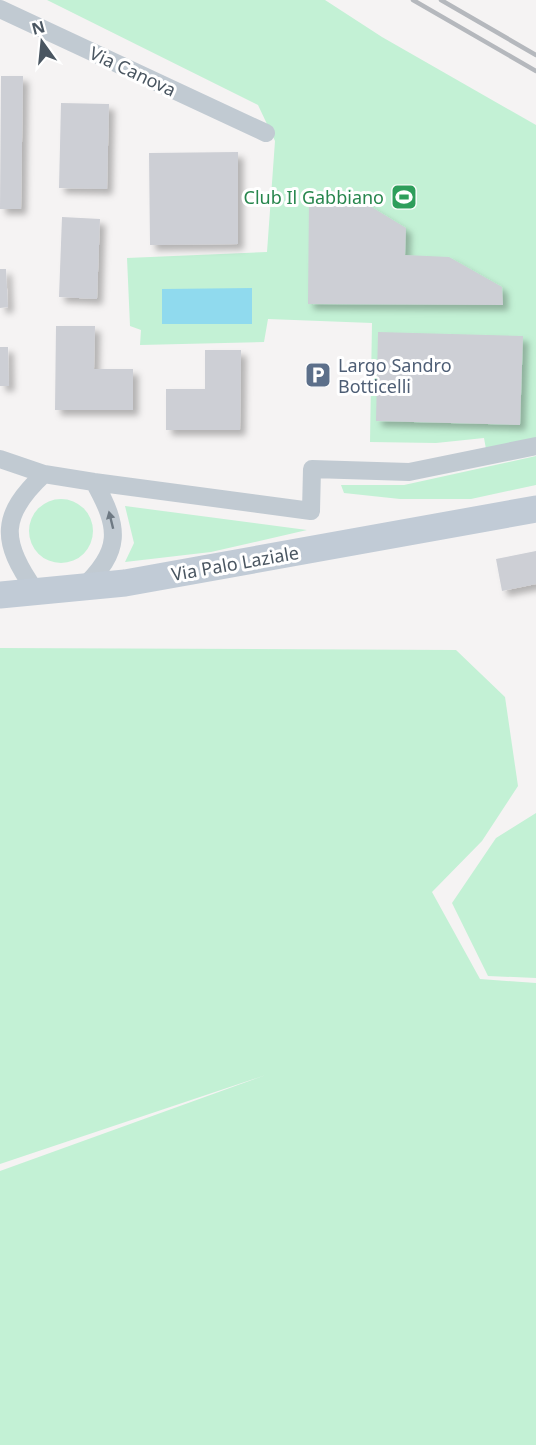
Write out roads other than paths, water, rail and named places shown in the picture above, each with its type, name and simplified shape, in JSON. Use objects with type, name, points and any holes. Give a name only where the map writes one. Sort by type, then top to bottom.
[{"type":"street","name":"Via Canova","points":[[0,9],[266,133]]},
{"type":"street","points":[[0,459],[44,474],[311,511],[312,469],[409,472],[536,446]]},
{"type":"street","points":[[35,590],[9,560],[3,541],[4,521],[12,504],[44,474]]},
{"type":"street","points":[[82,588],[102,570],[110,555],[114,539],[113,522],[94,482]]},
{"type":"street","name":"Via Palo Laziale","points":[[0,594],[125,583],[536,509]]},
{"type":"street","points":[[110,555],[112,571],[125,583]]},
{"type":"water","points":[[252,288],[252,324],[162,324],[162,289]]},
{"type":"railway","points":[[413,0],[536,71]]},
{"type":"railway","points":[[441,0],[536,55]]},
{"type":"place","name":"Club Il Gabbiano","points":[[404,197]]},
{"type":"place","name":"Largo Sandro Botticelli","points":[[318,375]]}]
